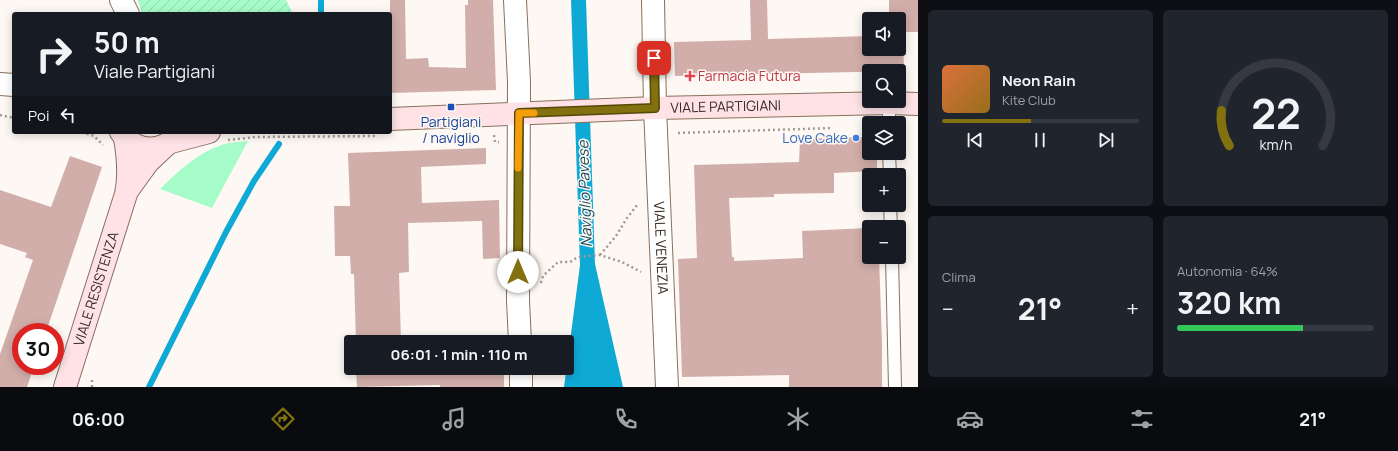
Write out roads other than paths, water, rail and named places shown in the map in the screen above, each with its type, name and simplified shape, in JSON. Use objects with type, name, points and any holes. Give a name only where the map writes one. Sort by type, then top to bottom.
[{"type":"main road","name":"VIALE PARTIGIANI","points":[[392,126],[519,113],[647,109],[889,113],[918,104]]},
{"type":"main road","points":[[121,134],[134,145],[144,148],[156,148],[172,139],[217,137]]},
{"type":"main road","name":"VIALE RESISTENZA","points":[[65,387],[126,191],[128,156],[121,134]]},
{"type":"main road","name":"VIALE RESISTENZA","points":[[126,191],[148,162],[172,139]]},
{"type":"street","points":[[113,12],[115,0]]},
{"type":"street","points":[[115,0],[118,12]]},
{"type":"street","points":[[121,0],[127,12]]},
{"type":"street","points":[[515,0],[519,82],[518,301],[520,335]]},
{"type":"street","name":"VIALE VENEZIA","points":[[652,0],[647,109],[657,136],[667,387]]},
{"type":"street","points":[[520,375],[521,387]]},
{"type":"lane","points":[[892,264],[895,387]]},
{"type":"water","name":"Naviglio Pavese","points":[[571,0],[586,0],[595,264],[623,387],[564,387],[566,375],[574,375],[574,335],[571,335],[580,265]]},
{"type":"waterway","points":[[321,0],[321,12]]},
{"type":"waterway","points":[[149,387],[226,232],[254,181],[279,144]]},
{"type":"place","name":"Farmacia Futura","points":[[690,76]]},
{"type":"place","name":"Partigiani / naviglio","points":[[451,107]]},
{"type":"place","name":"Love Cake","points":[[856,138]]}]
